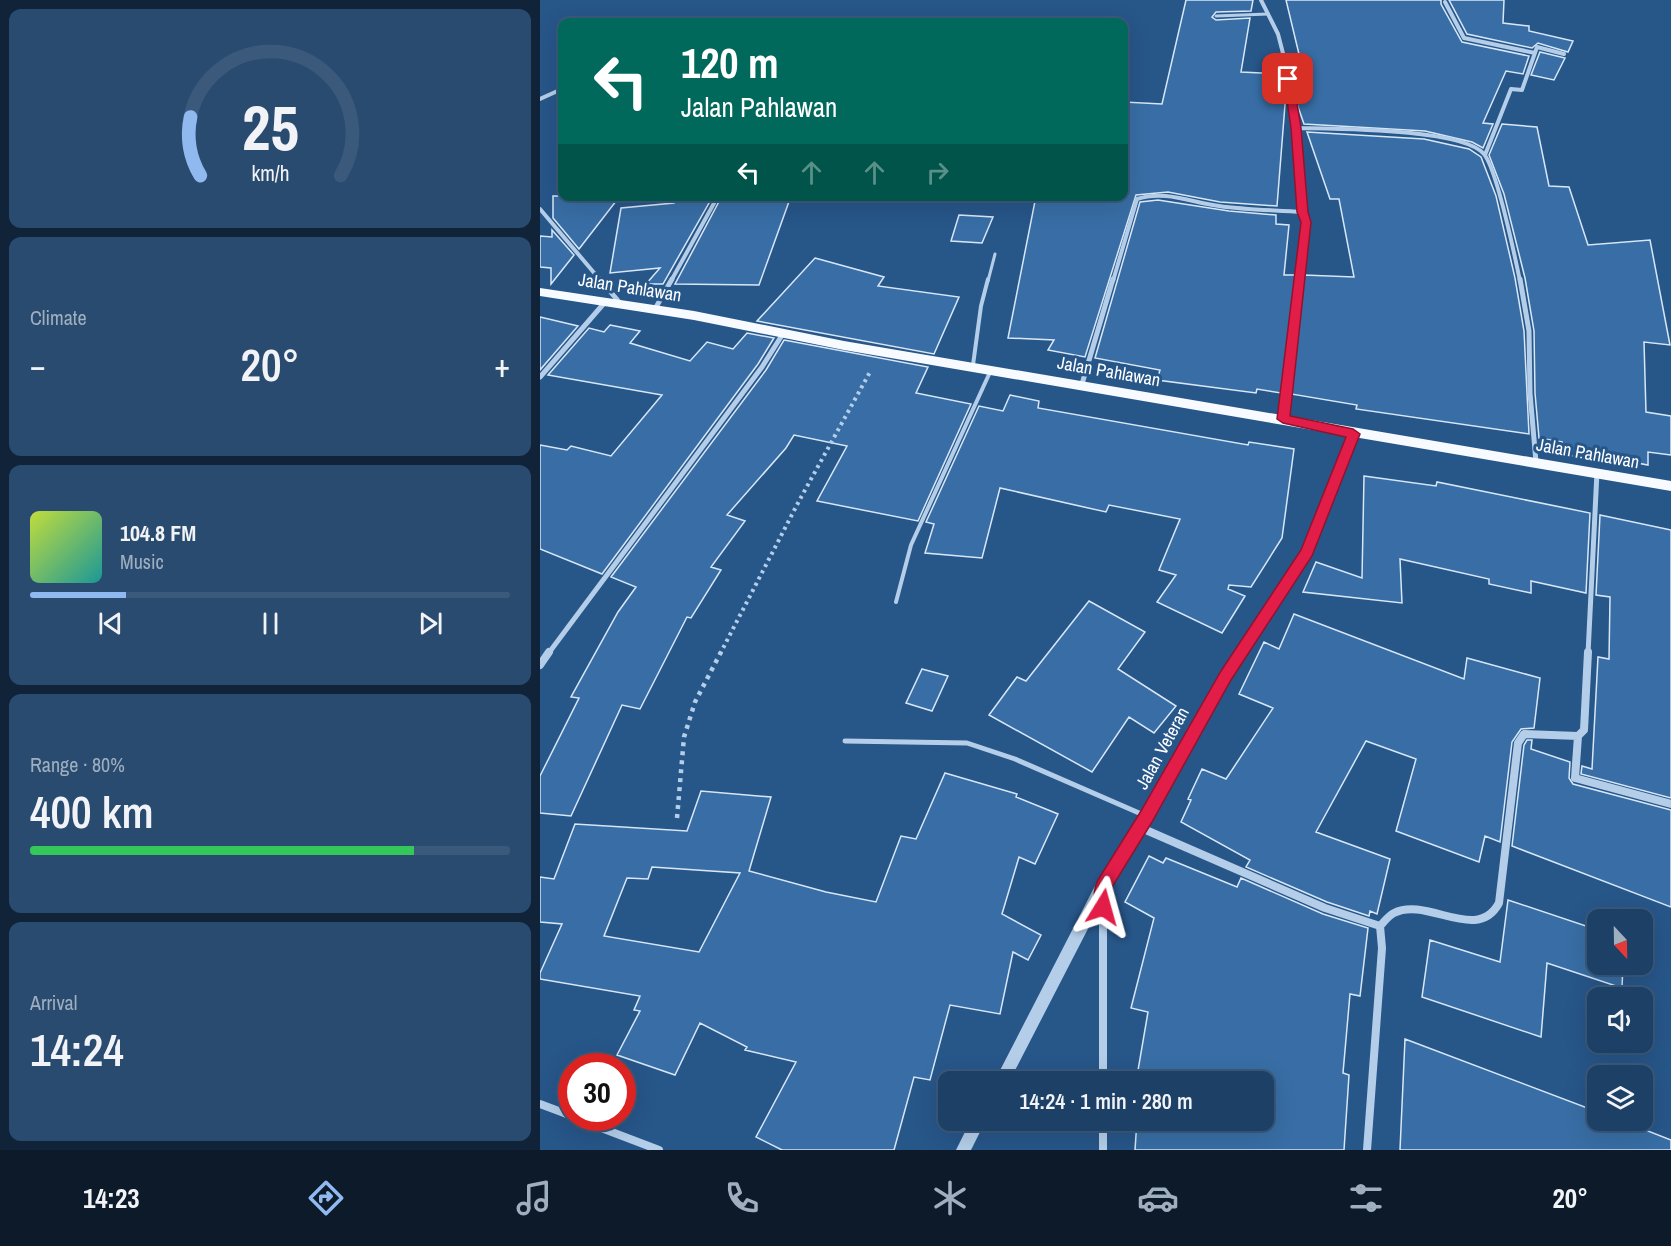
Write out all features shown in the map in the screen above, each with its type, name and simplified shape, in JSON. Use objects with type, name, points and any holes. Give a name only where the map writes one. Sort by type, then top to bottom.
[{"type":"main road","name":"Jalan Pahlawan","points":[[540,292],[655,309],[784,332],[848,347],[973,365],[1283,419],[1353,434],[1597,471],[1671,486]]},
{"type":"street","points":[[1261,0],[1278,34],[1285,60],[1296,128],[1302,212],[1306,222],[1283,419]]},
{"type":"street","points":[[1445,2],[1464,38],[1535,53]]},
{"type":"street","points":[[1485,155],[1511,89],[1522,90],[1537,47],[1564,54]]},
{"type":"street","points":[[540,99],[558,91]]},
{"type":"street","points":[[1296,128],[1428,136],[1479,149],[1485,155],[1490,165],[1514,249],[1529,331],[1530,393],[1536,462]]},
{"type":"street","points":[[1082,384],[1137,199],[1146,195],[1172,195],[1221,206],[1302,212]]},
{"type":"street","points":[[655,309],[715,201]]},
{"type":"street","points":[[540,209],[613,302],[540,377]]},
{"type":"street","points":[[540,665],[762,367],[784,332]]},
{"type":"street","name":"Jalan Veteran","points":[[1006,1071],[1103,885],[1143,822],[1226,675],[1307,553],[1353,434]]},
{"type":"street","points":[[1597,471],[1588,684],[1584,730],[1578,736],[1575,778],[1671,804]]},
{"type":"street","points":[[1380,926],[1394,913],[1405,910],[1420,910],[1469,920],[1491,915],[1499,903],[1518,743],[1524,734],[1578,736]]},
{"type":"street","points":[[1143,822],[1325,908],[1380,926]]},
{"type":"street","points":[[1103,885],[1103,1071]]},
{"type":"street","points":[[1367,1150],[1382,948],[1380,926]]},
{"type":"street","points":[[540,1104],[558,1111]]},
{"type":"street","points":[[609,1131],[659,1150]]},
{"type":"street","points":[[963,1150],[973,1131]]},
{"type":"street","points":[[1103,1131],[1103,1150]]},
{"type":"lane","points":[[1216,16],[1268,14]]},
{"type":"lane","points":[[973,365],[981,306],[995,255]]},
{"type":"lane","points":[[896,602],[911,545],[991,369]]},
{"type":"lane","points":[[845,741],[967,743],[1015,759],[1143,822]]},
{"type":"path","points":[[677,818],[684,737],[695,702],[864,380],[885,352]]},
{"type":"building","points":[[1186,0],[1253,0],[1251,11],[1216,12],[1212,17],[1216,20],[1250,18],[1241,72],[1283,74],[1286,92],[1277,206],[1220,202],[1168,192],[1136,195],[1085,357],[1048,350],[1054,340],[1008,338],[1035,201],[1128,201],[1128,102],[1162,104]]},
{"type":"building","points":[[1286,0],[1441,0],[1462,42],[1529,56],[1523,74],[1506,71],[1483,123],[1493,124],[1483,148],[1472,142],[1425,131],[1304,124],[1295,98],[1291,74],[1304,75]]},
{"type":"building","points":[[1449,0],[1504,0],[1503,23],[1529,26],[1529,31],[1573,41],[1568,52],[1538,43],[1532,48],[1467,34]]},
{"type":"building","points":[[1540,52],[1565,58],[1554,80],[1531,75]]},
{"type":"building","points":[[1502,124],[1537,127],[1549,186],[1569,187],[1588,245],[1650,240],[1670,345],[1644,342],[1646,412],[1671,416],[1671,455],[1648,452],[1648,465],[1605,457],[1605,462],[1562,454],[1562,442],[1539,438],[1535,393],[1534,331],[1525,278],[1504,194],[1489,155]]},
{"type":"building","points":[[1307,132],[1424,139],[1469,149],[1481,157],[1496,196],[1515,278],[1524,331],[1529,434],[1356,409],[1357,405],[1291,394],[1304,275],[1354,277],[1339,199],[1330,199]]},
{"type":"building","points":[[553,196],[558,196],[558,201],[616,201],[579,249],[553,218]]},
{"type":"building","points":[[1158,200],[1229,211],[1276,215],[1276,224],[1289,225],[1284,275],[1296,275],[1281,393],[1257,389],[1256,393],[1157,380],[1160,370],[1095,358],[1140,202]]},
{"type":"building","points":[[675,201],[710,201],[663,284],[646,284],[660,268],[610,273],[621,208],[674,203]]},
{"type":"building","points":[[719,201],[789,201],[759,285],[675,284]]},
{"type":"building","points":[[959,215],[993,217],[982,243],[951,241]]},
{"type":"building","points":[[552,230],[574,255],[551,284],[551,268],[540,267],[540,236],[552,237]]},
{"type":"building","points":[[815,258],[884,277],[878,286],[959,297],[934,354],[757,321]]},
{"type":"building","points":[[540,317],[578,326],[540,370]]},
{"type":"building","points":[[610,325],[640,331],[630,343],[690,361],[707,342],[733,349],[747,333],[774,338],[758,364],[602,574],[540,549],[540,445],[567,450],[571,446],[611,456],[662,395],[548,375],[589,328],[604,332]]},
{"type":"building","points":[[784,340],[928,367],[916,393],[971,404],[918,521],[817,501],[847,446],[794,435],[786,448],[727,515],[745,521],[711,567],[721,570],[691,618],[687,617],[640,709],[622,705],[571,816],[540,813],[540,776],[579,698],[571,697],[618,612],[636,587],[611,577],[766,370]]},
{"type":"building","points":[[1010,395],[1039,401],[1038,408],[1248,445],[1249,442],[1294,449],[1282,538],[1251,587],[1229,585],[1228,589],[1245,596],[1222,633],[1157,602],[1176,575],[1159,570],[1180,519],[1109,505],[1106,512],[1000,488],[982,558],[925,553],[934,524],[926,522],[979,406],[1003,411]]},
{"type":"building","points":[[1364,476],[1436,486],[1437,482],[1590,513],[1586,593],[1531,581],[1531,593],[1489,584],[1489,579],[1400,559],[1402,603],[1303,592],[1316,562],[1362,578]]},
{"type":"building","points":[[1600,515],[1671,530],[1671,798],[1581,774],[1582,766],[1592,769],[1598,657],[1609,659],[1610,597],[1596,595]]},
{"type":"building","points":[[1089,601],[1145,632],[1118,669],[1176,706],[1154,733],[1129,717],[1092,772],[989,715],[1017,677],[1026,681]]},
{"type":"building","points":[[1294,614],[1464,679],[1467,658],[1540,678],[1534,728],[1521,729],[1512,742],[1500,842],[1485,836],[1479,862],[1396,831],[1416,759],[1366,741],[1316,832],[1390,859],[1377,914],[1370,911],[1369,916],[1327,902],[1246,867],[1250,860],[1181,822],[1191,800],[1188,799],[1202,769],[1226,779],[1273,708],[1239,694],[1264,642],[1279,649]]},
{"type":"building","points":[[922,669],[948,676],[932,711],[906,703]]},
{"type":"building","points":[[1527,740],[1532,740],[1531,749],[1570,762],[1569,778],[1573,784],[1671,810],[1671,907],[1512,846],[1524,745]]},
{"type":"building","points":[[945,773],[1017,794],[1016,797],[1058,814],[1035,864],[1019,857],[1002,914],[1041,935],[1028,960],[1013,952],[1000,1014],[950,1005],[930,1080],[914,1077],[894,1150],[782,1150],[756,1137],[796,1062],[745,1050],[747,1047],[700,1023],[675,1075],[636,1062],[636,1053],[618,1053],[640,1011],[634,1010],[640,996],[540,979],[540,973],[562,924],[540,922],[540,877],[554,879],[575,824],[687,831],[701,791],[771,797],[749,871],[826,892],[876,902],[901,836],[916,839]],"holes":[[[652,867],[740,873],[699,952],[604,936],[627,878],[648,879]]]},
{"type":"building","points":[[1149,856],[1163,863],[1166,858],[1237,887],[1241,878],[1323,914],[1368,928],[1360,996],[1350,994],[1343,1073],[1349,1075],[1344,1150],[1135,1150],[1136,1131],[1274,1131],[1274,1071],[1138,1071],[1148,1012],[1131,1008],[1154,918],[1125,902]]},
{"type":"building","points":[[1508,900],[1587,926],[1587,975],[1623,975],[1622,987],[1547,963],[1541,1037],[1422,997],[1430,940],[1500,962]]},
{"type":"building","points":[[1405,1039],[1587,1108],[1587,1131],[1648,1131],[1671,1140],[1671,1150],[1400,1150]]},
{"type":"route","points":[[1103,907],[1103,885],[1146,816],[1226,675],[1307,553],[1353,434],[1283,419],[1306,222],[1302,212],[1296,128],[1288,79]]}]
